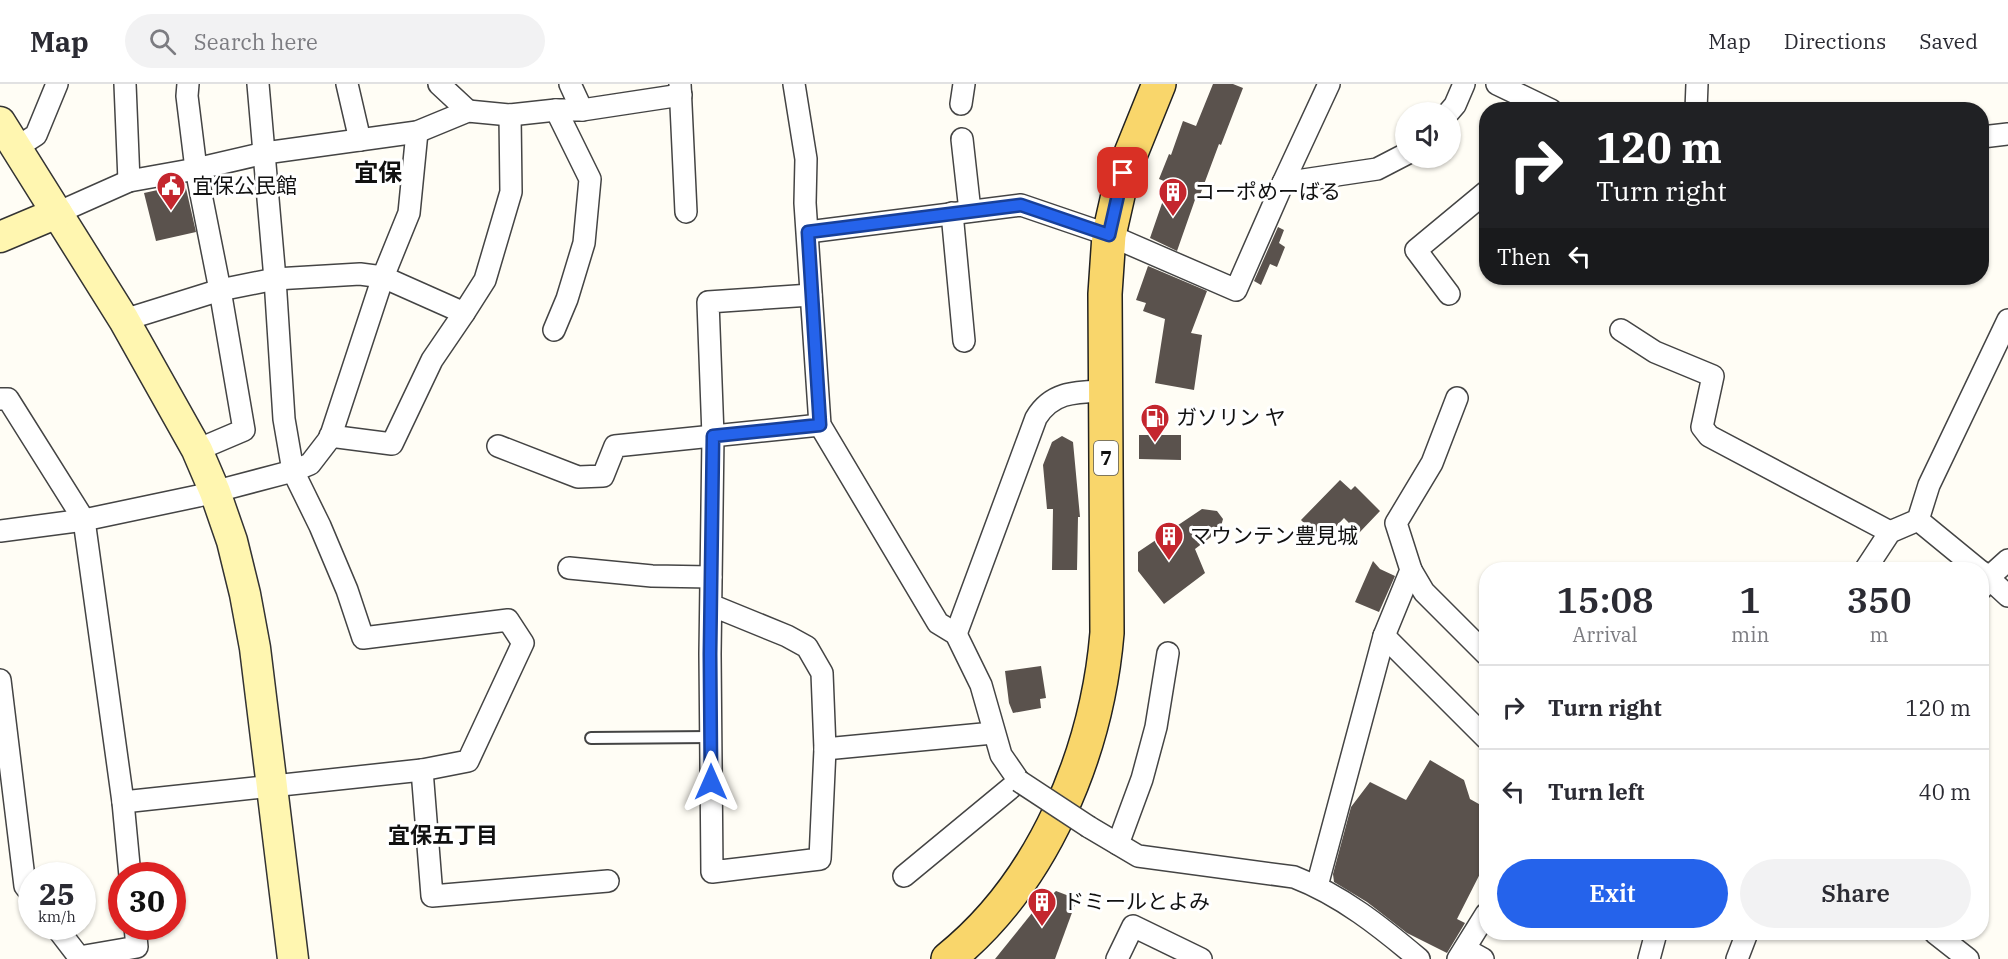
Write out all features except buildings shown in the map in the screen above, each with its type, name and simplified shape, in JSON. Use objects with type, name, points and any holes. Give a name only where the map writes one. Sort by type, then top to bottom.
[{"type":"main road","name":"7","points":[[948,959],[960,950],[996,912],[1031,866],[1050,831],[1092,726],[1104,668],[1107,633],[1105,294],[1109,235],[1123,173],[1159,84]]},
{"type":"street","points":[[16,148],[36,135],[57,84]]},
{"type":"street","points":[[125,84],[129,182]]},
{"type":"street","points":[[188,84],[187,96],[196,169],[244,430],[197,450]]},
{"type":"street","points":[[123,802],[422,770],[468,760],[523,643],[508,620],[363,638],[347,590],[320,526],[292,471],[284,419],[275,279],[258,84]]},
{"type":"street","points":[[346,84],[360,140]]},
{"type":"street","points":[[439,84],[468,111]]},
{"type":"street","points":[[570,84],[582,110]]},
{"type":"street","points":[[794,84],[806,159],[805,204],[820,425],[938,623],[956,634],[981,685],[1001,755],[1019,781],[1089,828],[1138,856],[1294,877],[1317,886],[1382,927],[1419,959]]},
{"type":"street","points":[[808,232],[1021,205],[1109,235],[1236,290],[1329,84]]},
{"type":"street","points":[[1456,102],[1464,84]]},
{"type":"street","points":[[1497,84],[1534,102]]},
{"type":"street","points":[[1696,102],[1697,84]]},
{"type":"street","points":[[0,237],[129,182],[265,153],[417,132],[468,111],[510,115],[556,110],[582,110],[681,90],[686,212]]},
{"type":"street","points":[[554,330],[567,299],[584,243],[590,179],[556,110]]},
{"type":"street","points":[[330,436],[392,444],[432,360],[485,280],[511,192],[510,115]]},
{"type":"street","points":[[0,122],[124,320],[197,450],[215,492],[232,541],[255,648],[293,959]]},
{"type":"street","points":[[0,531],[84,520],[215,492],[310,464],[330,436],[384,277],[409,213],[417,132]]},
{"type":"street","points":[[1989,136],[2008,134]]},
{"type":"street","points":[[962,138],[964,341]]},
{"type":"street","points":[[1283,183],[1377,169],[1395,160]]},
{"type":"street","points":[[1449,294],[1416,250],[1479,198]]},
{"type":"street","points":[[124,320],[220,290],[275,279],[360,273],[384,277],[465,313]]},
{"type":"street","points":[[711,605],[787,636],[807,647],[822,674],[825,749],[820,859],[712,872],[711,737],[711,605],[711,577],[713,436],[708,302],[812,295]]},
{"type":"street","points":[[1870,562],[1890,532],[1918,520],[1929,485],[2008,320]]},
{"type":"street","points":[[1621,330],[1655,352],[1713,376],[1702,427],[1709,436],[1890,532]]},
{"type":"street","points":[[956,634],[1041,409],[1048,402],[1063,395],[1105,391]]},
{"type":"street","points":[[1457,398],[1432,463],[1396,523],[1411,570],[1424,592],[1479,647]]},
{"type":"street","points":[[0,399],[8,399],[84,520],[123,802],[129,862]]},
{"type":"street","points":[[498,446],[578,477],[603,476],[615,446],[820,425]]},
{"type":"street","points":[[1918,520],[1965,562]]},
{"type":"street","points":[[1989,572],[2008,560]]},
{"type":"street","points":[[569,568],[652,576],[711,577]]},
{"type":"street","points":[[1317,886],[1384,636],[1411,570]]},
{"type":"street","points":[[1989,582],[2008,596]]},
{"type":"street","points":[[1384,636],[1479,731]]},
{"type":"street","points":[[1118,844],[1142,779],[1156,727],[1168,653]]},
{"type":"street","points":[[0,680],[21,862]]},
{"type":"street","points":[[825,749],[993,733]]},
{"type":"street","points":[[422,770],[432,896],[608,882]]},
{"type":"street","points":[[903,876],[1019,781]]},
{"type":"street","points":[[1117,959],[1133,926],[1201,959]]},
{"type":"street","points":[[1469,956],[1479,931]]},
{"type":"street","points":[[66,940],[79,957],[137,947],[136,940]]},
{"type":"street","points":[[1649,959],[1654,940]]},
{"type":"street","points":[[1737,959],[1744,940]]},
{"type":"street","points":[[1944,940],[1968,959]]},
{"type":"lane","points":[[591,738],[711,737]]},
{"type":"place","name":"宜保公民館","points":[[171,212]]},
{"type":"place","name":"コーポめーばる","points":[[1173,218]]},
{"type":"place","name":"ガソリン ヤ","points":[[1155,444]]},
{"type":"place","name":"マウンテン豊見城","points":[[1169,562]]},
{"type":"place","name":"ドミールとよみ","points":[[1042,928]]},
{"type":"district","name":"宜保","points":[[378,173]]},
{"type":"district","name":"宜保五丁目","points":[[443,835]]},
{"type":"route","points":[[711,782],[713,436],[820,425],[808,232],[1021,205],[1109,235],[1123,173]]}]
